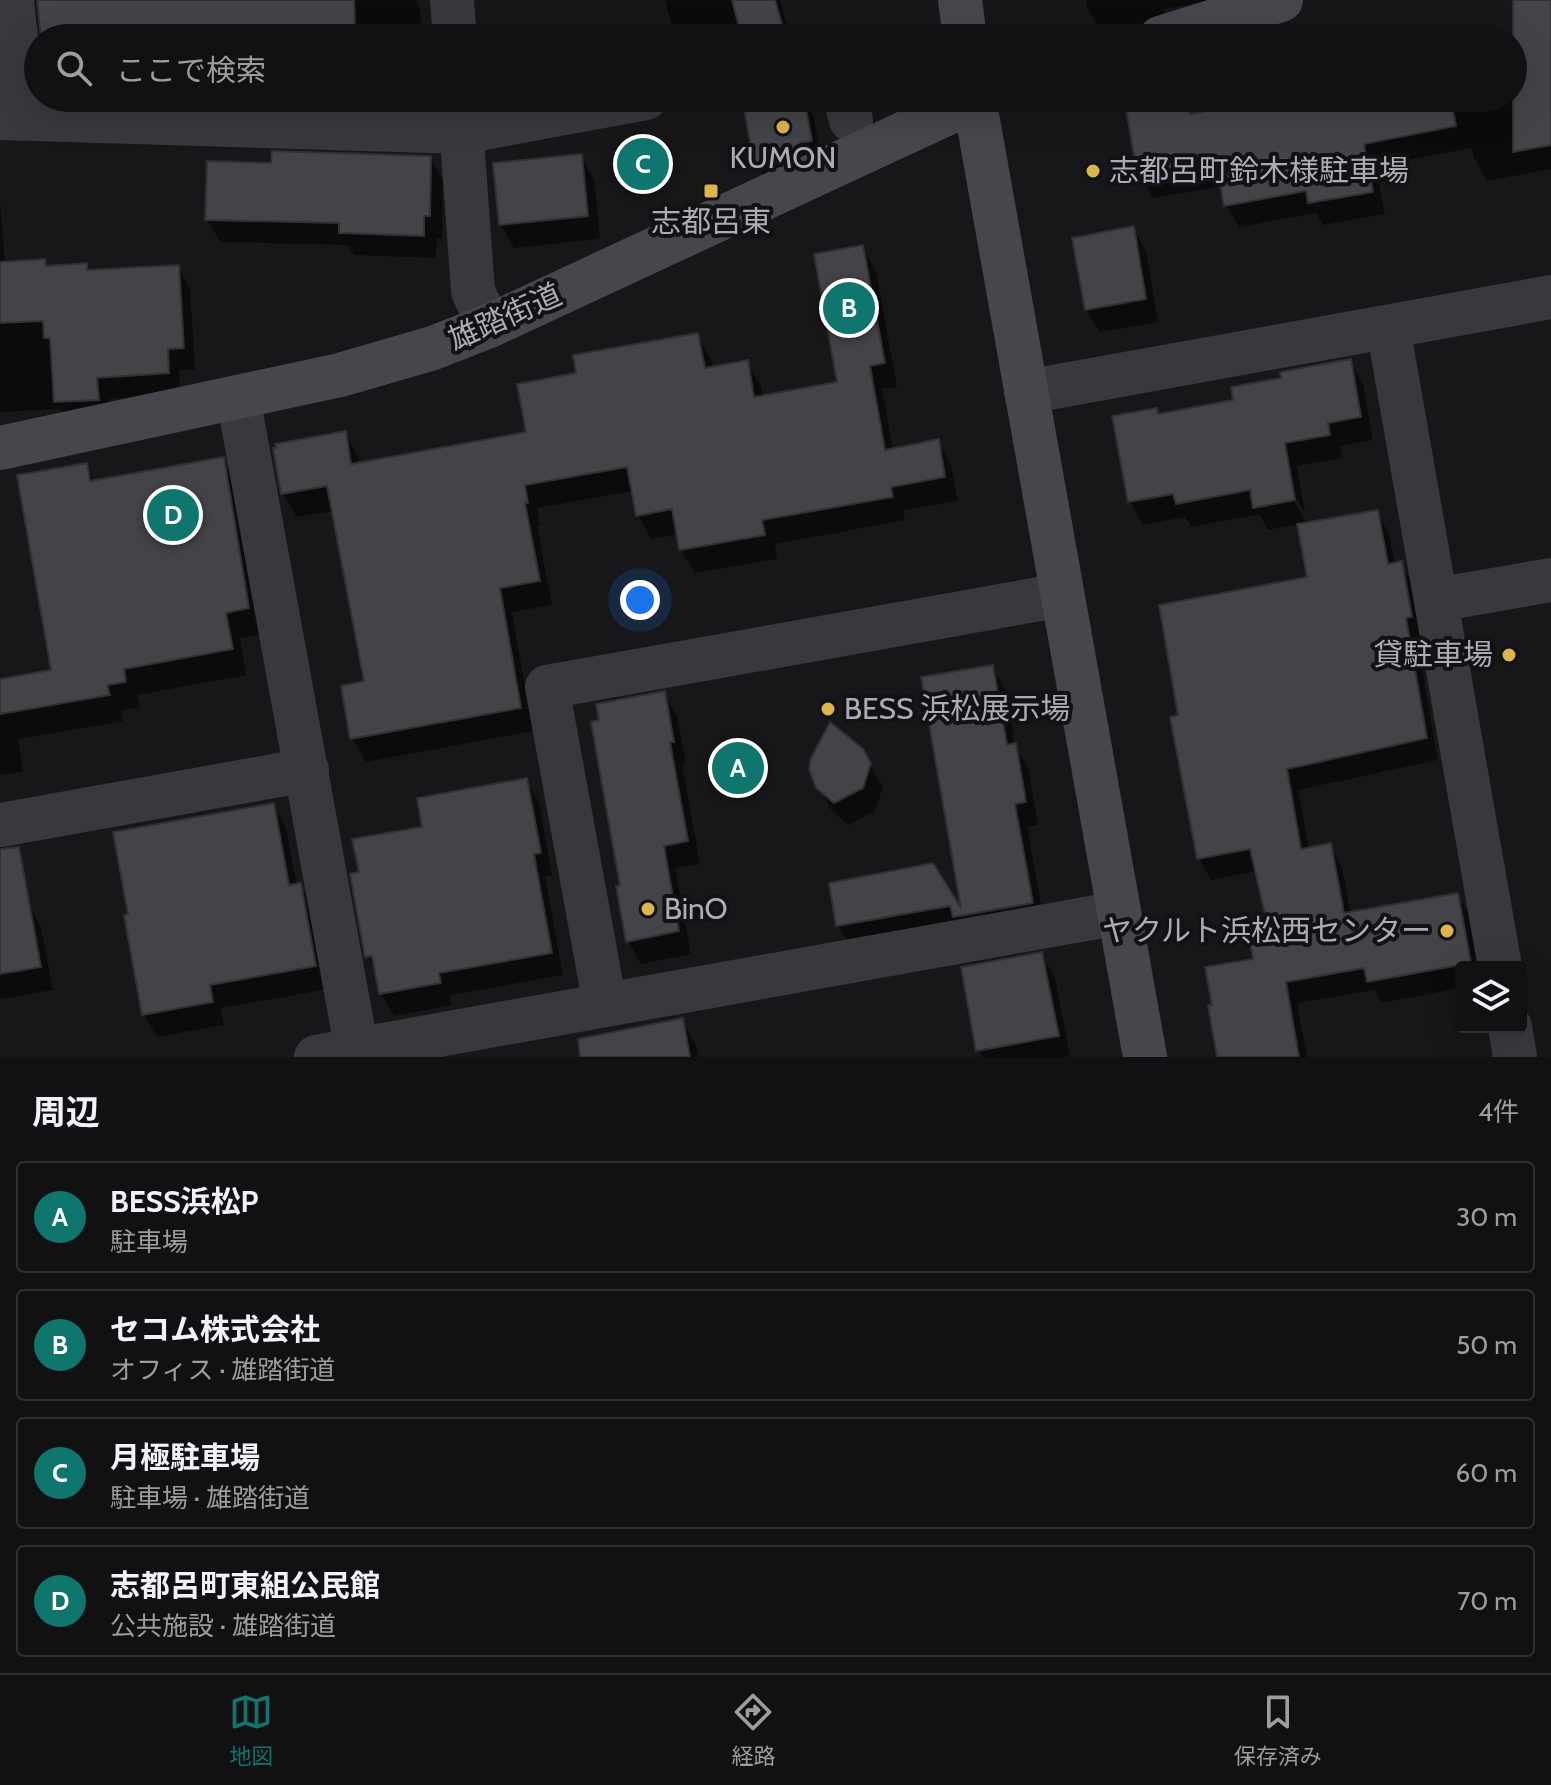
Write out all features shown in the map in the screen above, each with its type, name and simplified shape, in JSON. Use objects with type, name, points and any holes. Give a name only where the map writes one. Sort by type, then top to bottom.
[{"type":"street","points":[[12,0],[19,67],[9,119],[461,115],[494,112]]},
{"type":"street","points":[[452,0],[454,24]]},
{"type":"street","points":[[960,0],[963,24]]},
{"type":"street","points":[[1205,24],[1281,0]]},
{"type":"street","name":"雄踏街道","points":[[0,448],[386,363],[433,348],[489,326],[948,112]]},
{"type":"street","points":[[978,112],[1145,1057]]},
{"type":"street","points":[[461,115],[473,291],[489,326]]},
{"type":"street","points":[[1026,392],[1551,297]]},
{"type":"street","points":[[1388,327],[1499,961]]},
{"type":"street","points":[[238,397],[307,770],[343,1055],[1119,913]]},
{"type":"street","points":[[1436,600],[1551,580]]},
{"type":"street","points":[[605,1005],[547,687],[1062,595]]},
{"type":"street","points":[[0,825],[307,770]]},
{"type":"street","points":[[1511,1033],[1515,1057]]},
{"type":"building","points":[[37,0],[354,0],[355,24],[40,24]]},
{"type":"building","points":[[732,0],[775,0],[782,24],[738,24]]},
{"type":"building","points":[[1513,0],[1551,0],[1551,145],[1513,152],[1513,112],[1527,112],[1527,24],[1513,24]]},
{"type":"building","name":"KUMON","points":[[745,112],[807,112],[812,141],[800,143],[802,153],[754,163]]},
{"type":"building","points":[[1126,112],[1454,112],[1456,126],[1364,144],[1373,192],[1308,203],[1306,191],[1224,206],[1216,163],[1138,177]]},
{"type":"building","points":[[272,151],[431,156],[430,216],[424,216],[424,236],[339,233],[339,223],[205,220],[207,161],[271,163]]},
{"type":"building","points":[[582,154],[588,216],[499,225],[493,163]]},
{"type":"building","points":[[1134,226],[1146,299],[1085,310],[1072,238]]},
{"type":"building","points":[[863,245],[885,363],[870,366],[885,450],[939,439],[945,477],[891,487],[893,497],[762,520],[765,535],[679,550],[672,509],[636,516],[627,467],[525,485],[528,503],[525,503],[540,581],[500,588],[521,708],[350,739],[341,686],[364,681],[327,486],[281,494],[273,448],[276,448],[275,444],[346,431],[351,464],[526,432],[517,384],[576,373],[573,355],[698,333],[705,368],[748,360],[754,397],[837,382],[814,254]]},
{"type":"building","points":[[45,259],[46,266],[87,263],[87,270],[179,265],[184,348],[168,349],[169,373],[97,378],[99,400],[54,402],[50,338],[44,338],[43,321],[0,323],[0,262]]},
{"type":"building","points":[[1351,359],[1361,417],[1328,423],[1330,435],[1285,443],[1295,500],[1253,508],[1250,490],[1176,504],[1173,494],[1128,502],[1112,416],[1157,408],[1158,414],[1233,400],[1231,387],[1281,378],[1280,372]]},
{"type":"building","points":[[224,457],[249,608],[226,613],[233,649],[124,669],[126,682],[107,685],[110,695],[0,714],[0,679],[51,670],[17,475],[87,463],[90,481]]},
{"type":"building","points":[[1378,510],[1388,564],[1402,561],[1412,617],[1406,618],[1427,738],[1287,769],[1301,849],[1331,843],[1344,913],[1458,893],[1471,961],[1455,961],[1455,966],[1367,982],[1364,968],[1286,982],[1299,1057],[1217,1057],[1205,967],[1253,959],[1248,930],[1268,927],[1250,849],[1197,859],[1170,717],[1178,715],[1159,605],[1307,577],[1297,524]]},
{"type":"building","points":[[993,665],[1007,745],[1016,743],[1026,802],[1015,804],[1033,903],[953,917],[950,906],[836,926],[829,883],[933,863],[961,908],[921,677]]},
{"type":"building","points":[[665,691],[674,742],[670,742],[688,841],[664,846],[679,931],[626,942],[616,886],[620,886],[591,722],[599,720],[596,704]]},
{"type":"building","points":[[830,722],[863,749],[871,763],[863,788],[834,803],[816,788],[809,769],[811,758]]},
{"type":"building","points":[[527,778],[541,853],[534,854],[552,953],[439,973],[441,983],[379,994],[372,956],[365,957],[350,874],[359,872],[352,839],[422,827],[417,798]]},
{"type":"building","points":[[274,803],[289,885],[301,883],[316,966],[210,985],[213,1002],[142,1015],[113,832]]},
{"type":"building","points":[[19,847],[41,967],[0,974],[0,849]]},
{"type":"building","points":[[1042,952],[1059,1036],[976,1051],[961,967]]},
{"type":"building","points":[[683,1018],[690,1057],[580,1057],[578,1039]]},
{"type":"place","name":"KUMON","points":[[783,127]]},
{"type":"place","name":"月極駐車場","points":[[643,164]]},
{"type":"place","name":"志都呂町鈴木様駐車場","points":[[1093,171]]},
{"type":"place","name":"志都呂東","points":[[711,191]]},
{"type":"place","name":"セコム株式会社","points":[[849,308]]},
{"type":"place","name":"志都呂町東組公民館","points":[[173,515]]},
{"type":"place","name":"貸駐車場","points":[[1509,655]]},
{"type":"place","name":"BESS 浜松展示場","points":[[828,709]]},
{"type":"place","name":"BESS浜松P","points":[[738,768]]},
{"type":"place","name":"BinO","points":[[648,909]]},
{"type":"place","name":"ヤクルト浜松西センター","points":[[1447,931]]}]
